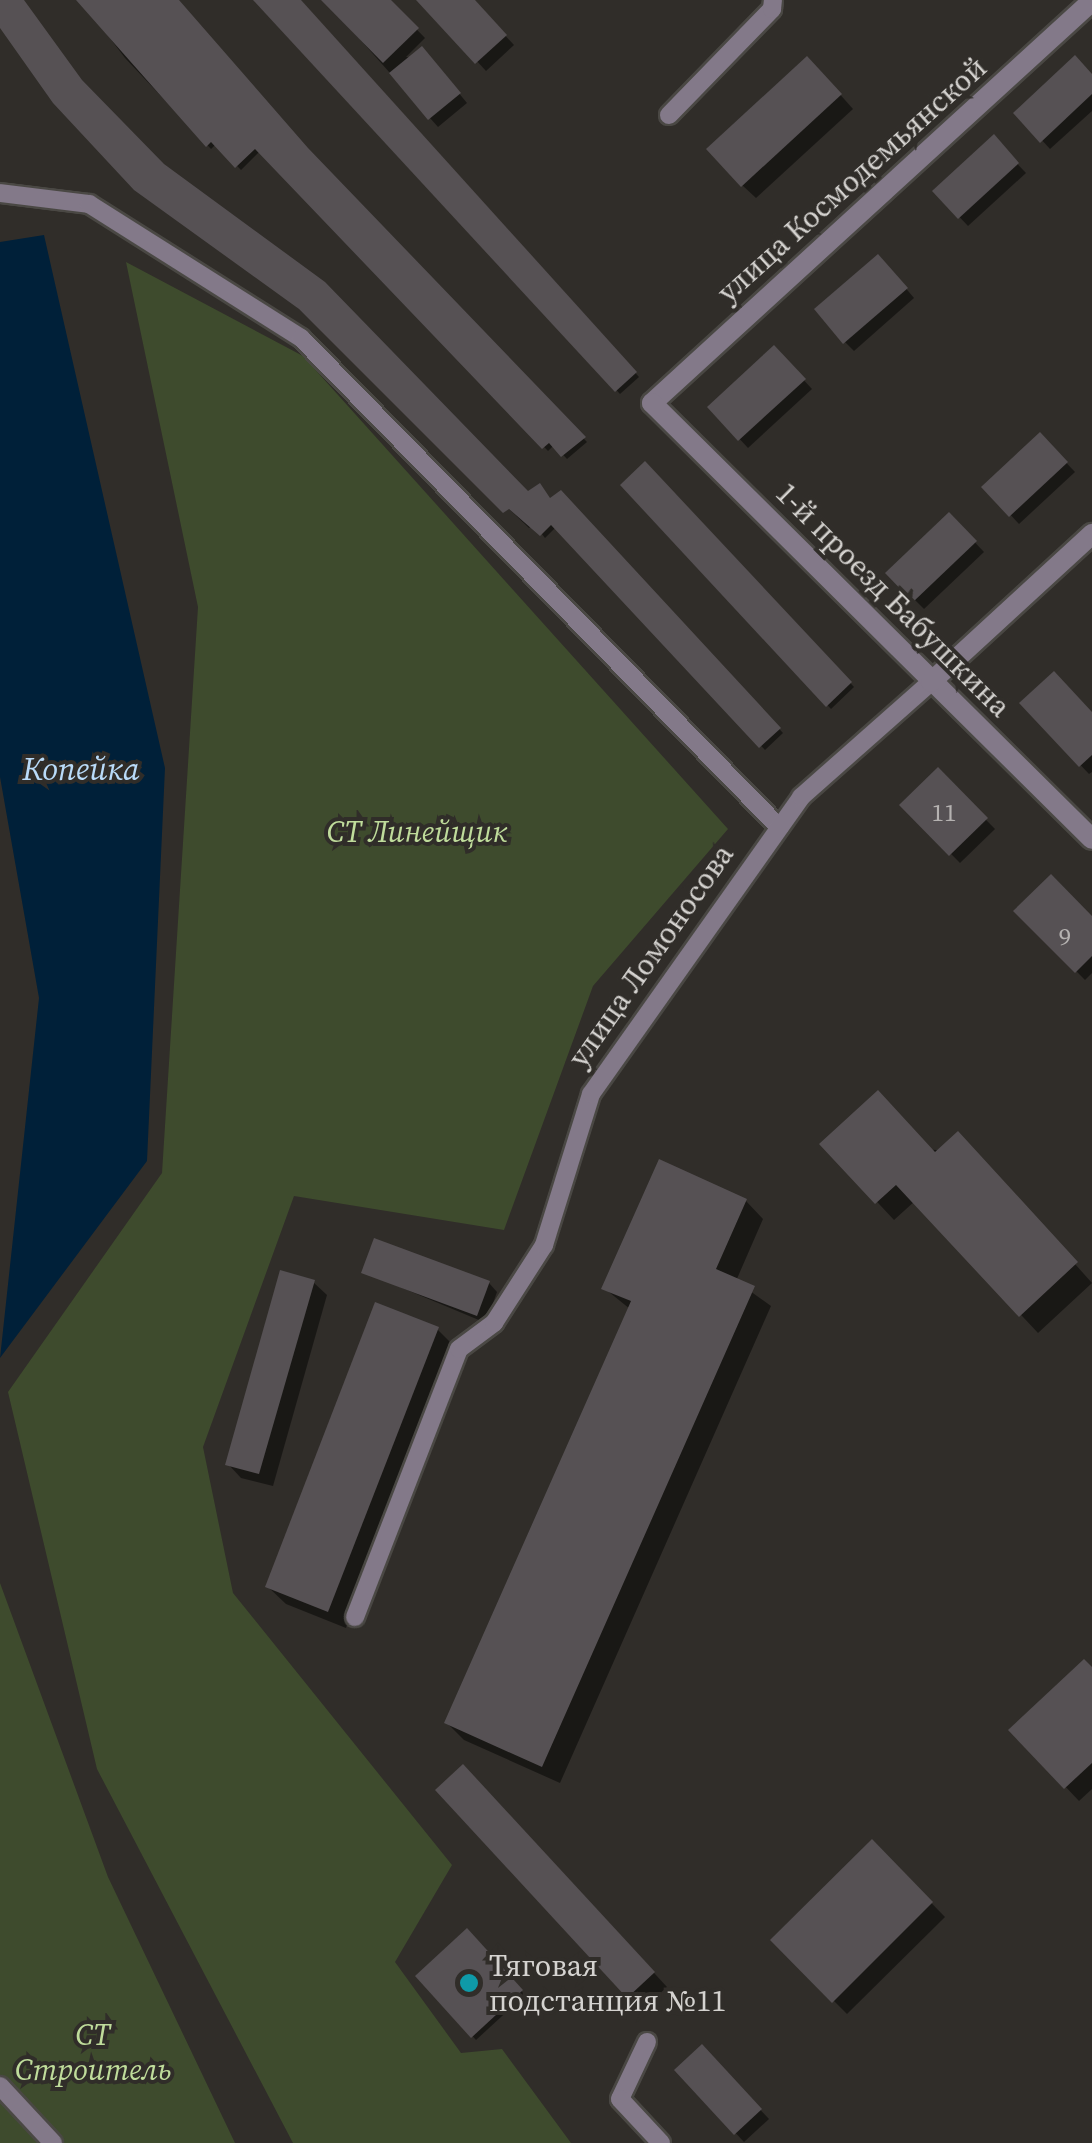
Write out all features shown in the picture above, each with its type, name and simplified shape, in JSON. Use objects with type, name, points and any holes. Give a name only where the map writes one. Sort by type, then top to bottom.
[{"type":"street","name":"улица Космодемьянской","points":[[652,403],[1092,1]]},
{"type":"street","name":"1-й проезд Бабушкина","points":[[652,403],[1092,839]]},
{"type":"street","name":"улица Ломоносова","points":[[931,682],[1092,534]]},
{"type":"lane","points":[[669,116],[772,9],[773,0]]},
{"type":"lane","points":[[0,193],[89,204],[301,338],[779,826]]},
{"type":"lane","name":"улица Ломоносова","points":[[355,1617],[459,1350],[494,1323],[544,1245],[591,1094],[800,796],[931,682]]},
{"type":"lane","points":[[647,2042],[620,2099],[660,2143]]},
{"type":"lane","points":[[0,2086],[53,2143]]},
{"type":"green space","name":"СТ Линейщик","points":[[126,262],[303,356],[728,829],[593,986],[504,1230],[294,1196],[203,1447],[233,1593],[452,1865],[395,1962],[461,2053],[502,2049],[571,2143],[293,2143],[97,1769],[8,1392],[162,1173],[198,607]]},
{"type":"green space","name":"СТ Строитель","points":[[0,1583],[108,1877],[235,2143],[0,2143]]},
{"type":"water","name":"Копейка","points":[[44,235],[165,768],[147,1161],[0,1358],[39,998],[0,777],[0,242]]},
{"type":"building","points":[[0,0],[24,0],[82,80],[164,164],[325,282],[528,491],[540,483],[550,498],[561,490],[781,728],[759,748],[551,525],[540,536],[509,509],[503,513],[299,309],[134,190],[53,103],[0,28]]},
{"type":"building","points":[[76,0],[179,0],[308,148],[586,437],[561,457],[549,443],[542,449],[255,149],[235,168],[211,142],[206,147]]},
{"type":"building","points":[[253,0],[301,0],[637,372],[615,392]]},
{"type":"building","points":[[321,0],[391,0],[419,28],[383,63]]},
{"type":"building","points":[[416,0],[475,0],[507,35],[475,64]]},
{"type":"building","points":[[422,46],[461,93],[428,120],[389,73]]},
{"type":"building","points":[[1075,55],[1092,74],[1092,94],[1040,143],[1013,113]]},
{"type":"building","points":[[807,56],[842,94],[741,187],[706,149]]},
{"type":"building","points":[[994,134],[1019,163],[958,219],[932,191]]},
{"type":"building","points":[[878,254],[908,288],[843,344],[814,309]]},
{"type":"building","points":[[774,345],[806,379],[738,441],[707,407]]},
{"type":"building","points":[[1040,432],[1068,462],[1009,517],[981,487]]},
{"type":"building","points":[[645,461],[852,682],[826,707],[620,485]]},
{"type":"building","points":[[949,512],[977,541],[913,602],[885,573]]},
{"type":"building","points":[[1054,671],[1092,712],[1092,755],[1079,767],[1019,703]]},
{"type":"building","points":[[938,767],[988,818],[949,856],[899,805]]},
{"type":"building","points":[[1051,874],[1092,916],[1092,956],[1075,973],[1013,911]]},
{"type":"building","points":[[878,1090],[935,1152],[958,1131],[1078,1262],[1019,1317],[896,1185],[875,1204],[819,1144]]},
{"type":"building","points":[[659,1159],[747,1199],[716,1269],[755,1286],[542,1767],[444,1723],[631,1301],[601,1289]]},
{"type":"building","points":[[374,1238],[490,1281],[477,1316],[361,1273]]},
{"type":"building","points":[[280,1270],[315,1280],[259,1474],[225,1465]]},
{"type":"building","points":[[375,1302],[439,1327],[328,1612],[265,1587]]},
{"type":"building","points":[[1084,1659],[1092,1667],[1092,1763],[1064,1789],[1008,1730]]},
{"type":"building","points":[[463,1764],[655,1972],[627,1998],[435,1790]]},
{"type":"building","points":[[872,1839],[933,1902],[832,2003],[770,1940]]},
{"type":"building","name":"Тяговая подстанция №11","points":[[467,1928],[523,1990],[471,2038],[415,1976]]},
{"type":"building","points":[[702,2044],[762,2109],[734,2135],[674,2070]]},
{"type":"place","name":"Тяговая подстанция №11","points":[[469,1983]]}]
